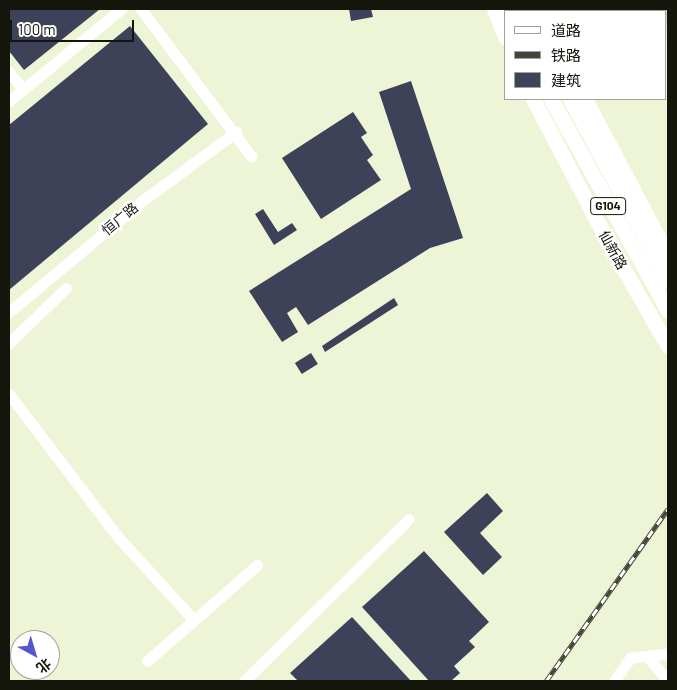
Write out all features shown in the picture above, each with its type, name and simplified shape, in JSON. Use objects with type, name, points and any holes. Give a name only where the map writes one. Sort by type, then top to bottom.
[{"type":"main road","points":[[494,9],[504,33]]},
{"type":"main road","points":[[498,9],[504,23]]},
{"type":"main road","name":"仙新路","points":[[535,100],[668,337]]},
{"type":"main road","name":"仙新路","points":[[535,100],[608,242],[668,346]]},
{"type":"main road","name":"仙新路","points":[[552,100],[668,311]]},
{"type":"main road","points":[[571,100],[668,280]]},
{"type":"main road","points":[[586,100],[668,256]]},
{"type":"main road","points":[[591,100],[668,247]]},
{"type":"street","points":[[9,101],[122,9]]},
{"type":"street","points":[[141,9],[236,132],[251,156]]},
{"type":"street","points":[[9,72],[23,89]]},
{"type":"street","name":"恒广路","points":[[9,312],[146,198],[236,132]]},
{"type":"street","points":[[9,343],[66,288]]},
{"type":"street","points":[[9,394],[118,537],[193,619]]},
{"type":"street","points":[[244,681],[409,519]]},
{"type":"street","points":[[147,661],[257,565]]},
{"type":"street","points":[[614,681],[630,658],[668,652]]},
{"type":"street","points":[[648,656],[668,681]]},
{"type":"green space","points":[[584,9],[668,9],[668,81],[667,10]]},
{"type":"building","points":[[9,9],[100,9],[24,70],[9,51]]},
{"type":"building","points":[[349,9],[371,9],[373,17],[351,21]]},
{"type":"building","points":[[130,26],[208,124],[9,290],[9,125]]},
{"type":"building","points":[[411,81],[463,238],[430,248],[308,325],[296,307],[287,313],[298,332],[282,342],[249,291],[411,189],[379,92]]},
{"type":"building","points":[[353,112],[367,133],[361,137],[373,155],[367,160],[381,180],[321,219],[282,158]]},
{"type":"building","points":[[263,209],[278,232],[292,223],[297,230],[274,245],[255,214]]},
{"type":"building","points":[[394,298],[398,305],[325,352],[322,346]]},
{"type":"building","points":[[311,353],[318,364],[302,374],[295,363]]},
{"type":"building","points":[[487,493],[503,511],[480,533],[502,557],[483,575],[444,532]]},
{"type":"building","points":[[424,551],[489,622],[469,641],[475,647],[454,666],[460,673],[451,681],[429,681],[362,607]]},
{"type":"building","points":[[352,617],[411,681],[298,681],[290,673]]},
{"type":"railway","points":[[546,681],[668,509]]}]
